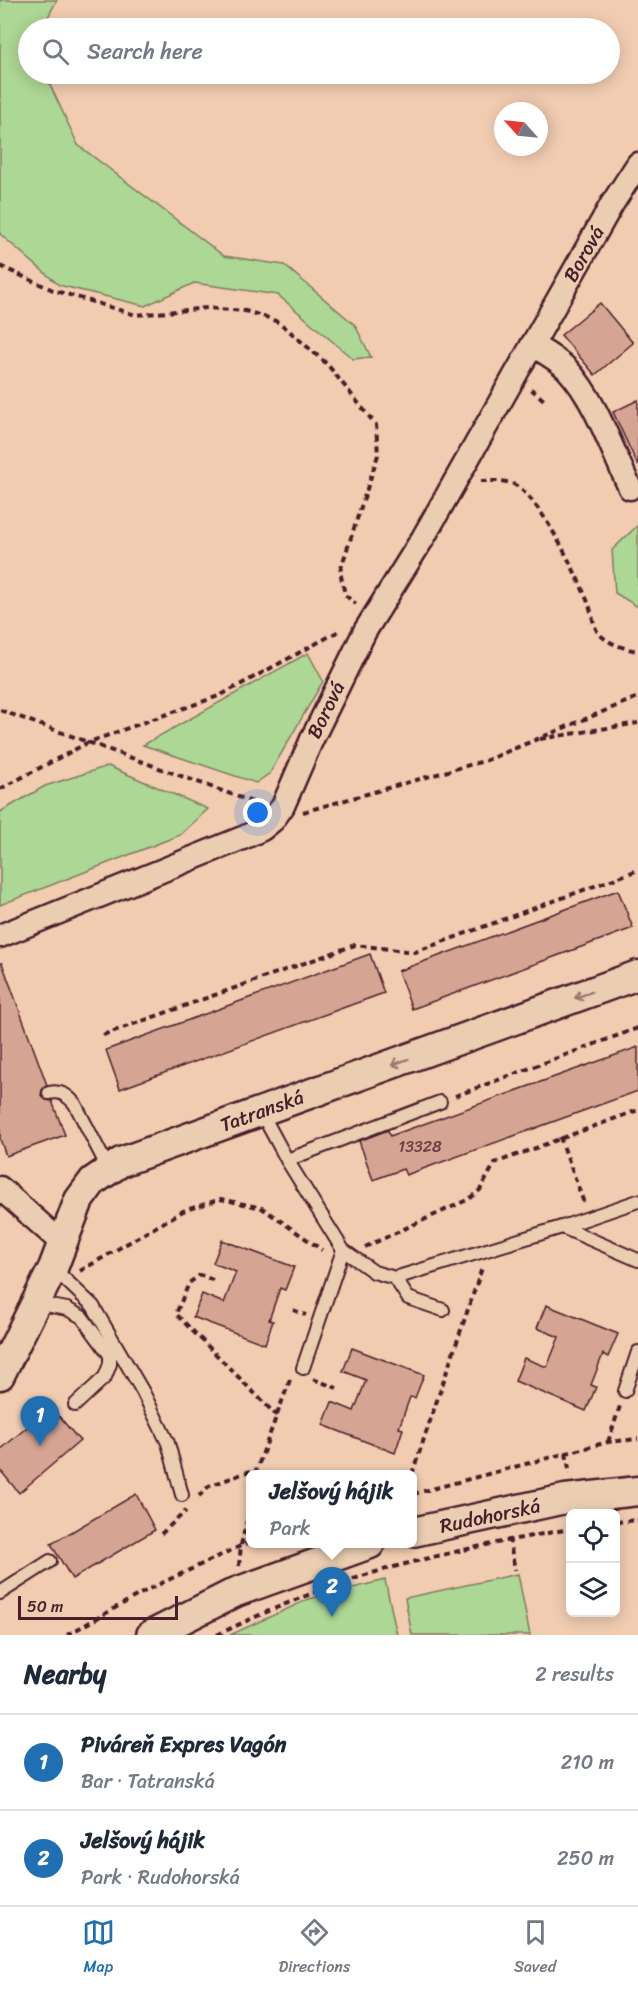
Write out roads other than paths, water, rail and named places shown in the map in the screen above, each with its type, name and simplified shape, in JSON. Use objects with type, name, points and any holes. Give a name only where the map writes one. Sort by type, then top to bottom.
[{"type":"street","name":"Borová","points":[[0,936],[245,837],[262,829],[273,820],[283,806],[312,739],[376,611],[423,538],[612,204],[638,164]]},
{"type":"street","points":[[532,345],[556,359],[578,383],[588,399],[630,488]]},
{"type":"street","name":"Tatranská","points":[[0,1375],[36,1303],[60,1264],[79,1200],[93,1181],[121,1162],[638,975]]},
{"type":"street","points":[[0,1188],[60,1264]]},
{"type":"street","name":"Rudohorská","points":[[417,1532],[506,1526],[565,1499],[638,1491]]},
{"type":"street","points":[[151,1635],[236,1592],[359,1548]]},
{"type":"lane","points":[[49,1093],[62,1093],[75,1104],[109,1170]]},
{"type":"lane","points":[[287,1160],[440,1102]]},
{"type":"lane","points":[[261,1112],[287,1160],[343,1250],[374,1272],[395,1278],[488,1251],[638,1201]]},
{"type":"lane","points":[[562,1227],[638,1260]]},
{"type":"lane","points":[[303,1368],[343,1250]]},
{"type":"lane","points":[[60,1264],[93,1306],[143,1392],[168,1443],[182,1495]]},
{"type":"lane","points":[[395,1278],[408,1298],[443,1310]]},
{"type":"lane","points":[[36,1303],[66,1309],[82,1317],[110,1355],[110,1364],[105,1377],[75,1405]]},
{"type":"lane","points":[[625,1391],[638,1352]]},
{"type":"lane","points":[[0,1593],[50,1561]]},
{"type":"place","name":"Piváreň Expres Vagón","points":[[40,1446]]},
{"type":"place","name":"Jelšový hájik","points":[[332,1617]]}]
